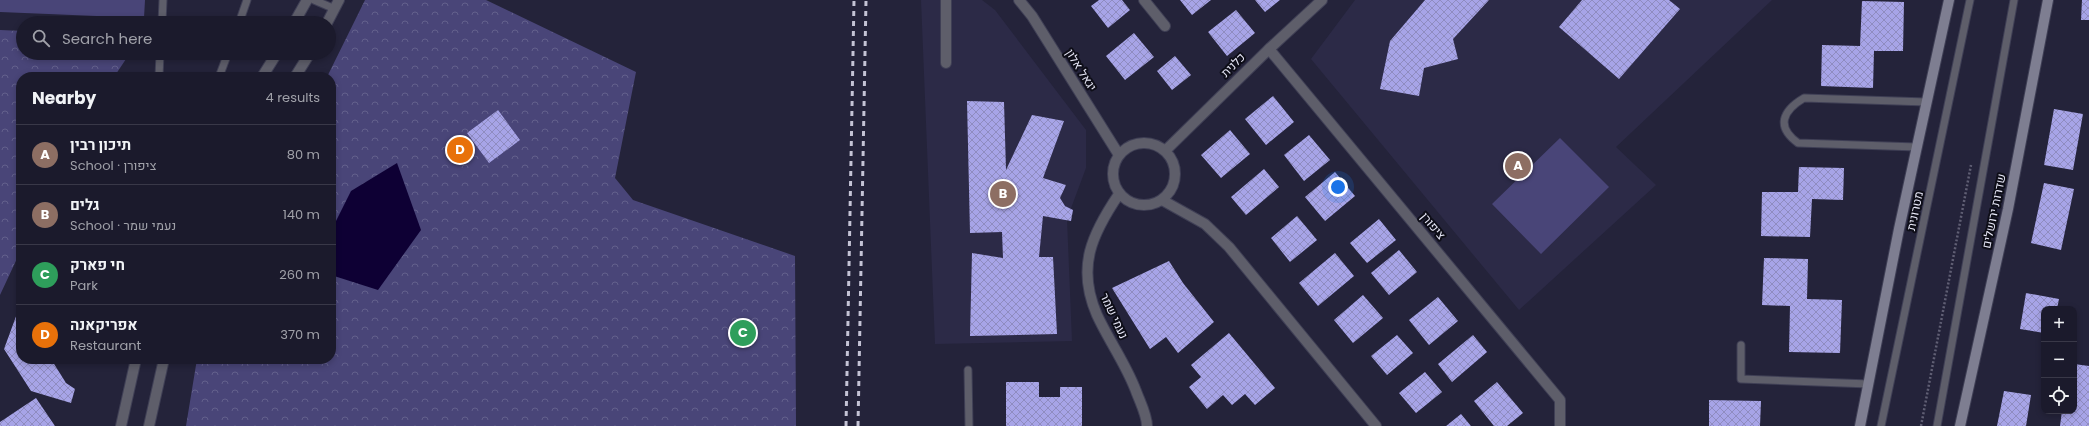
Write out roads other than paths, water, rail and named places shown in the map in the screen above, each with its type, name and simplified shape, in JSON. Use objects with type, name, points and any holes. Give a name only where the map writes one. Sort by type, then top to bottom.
[{"type":"main road","points":[[1860,426],[1917,147],[1949,0]]},
{"type":"main road","name":"שדרות ירושלים","points":[[1960,426],[2008,209],[2048,0]]},
{"type":"street","points":[[298,16],[307,0]]},
{"type":"street","points":[[946,0],[946,64]]},
{"type":"street","name":"יגאל אלון","points":[[1020,0],[1032,16],[1119,155]]},
{"type":"street","points":[[1144,0],[1165,26]]},
{"type":"street","name":"כלנית","points":[[1165,151],[1269,49],[1322,0]]},
{"type":"street","points":[[331,16],[337,4]]},
{"type":"street","name":"ציפורן","points":[[1269,49],[1560,400],[1560,426]]},
{"type":"street","points":[[265,72],[273,60]]},
{"type":"street","points":[[299,72],[306,60]]},
{"type":"street","points":[[1147,143],[1165,151],[1173,164],[1175,178],[1172,189],[1162,200],[1147,206],[1137,205],[1127,201],[1119,194],[1114,185],[1113,175],[1114,164],[1119,155],[1127,148],[1136,144],[1147,143]]},
{"type":"street","name":"נעמי שמר","points":[[1119,194],[1102,220],[1092,241],[1087,263],[1088,289],[1097,315],[1132,379],[1147,426]]},
{"type":"street","points":[[1162,200],[1205,224],[1229,247],[1376,426]]},
{"type":"street","points":[[121,426],[135,364]]},
{"type":"street","points":[[149,426],[163,364]]},
{"type":"lane","points":[[162,16],[163,0]]},
{"type":"lane","points":[[241,16],[247,0]]},
{"type":"lane","points":[[314,0],[337,4]]},
{"type":"lane","name":"מטרונית","points":[[1881,426],[1970,0]]},
{"type":"lane","points":[[1937,426],[2014,0]]},
{"type":"lane","points":[[159,72],[160,60]]},
{"type":"lane","points":[[221,72],[225,60]]},
{"type":"lane","points":[[1917,147],[1798,143],[1789,137],[1785,128],[1784,116],[1792,105],[1804,98],[1927,102]]},
{"type":"lane","points":[[1741,345],[1741,379],[1869,384]]},
{"type":"lane","points":[[968,370],[969,426]]},
{"type":"railway","points":[[846,426],[854,0]]},
{"type":"railway","points":[[858,426],[866,0]]},
{"type":"place","name":"אפריקאנה","points":[[460,150]]},
{"type":"place","name":"תיכון רבין","points":[[1518,166]]},
{"type":"place","name":"גלים","points":[[1003,194]]},
{"type":"place","name":"חי פארק","points":[[743,333]]}]
